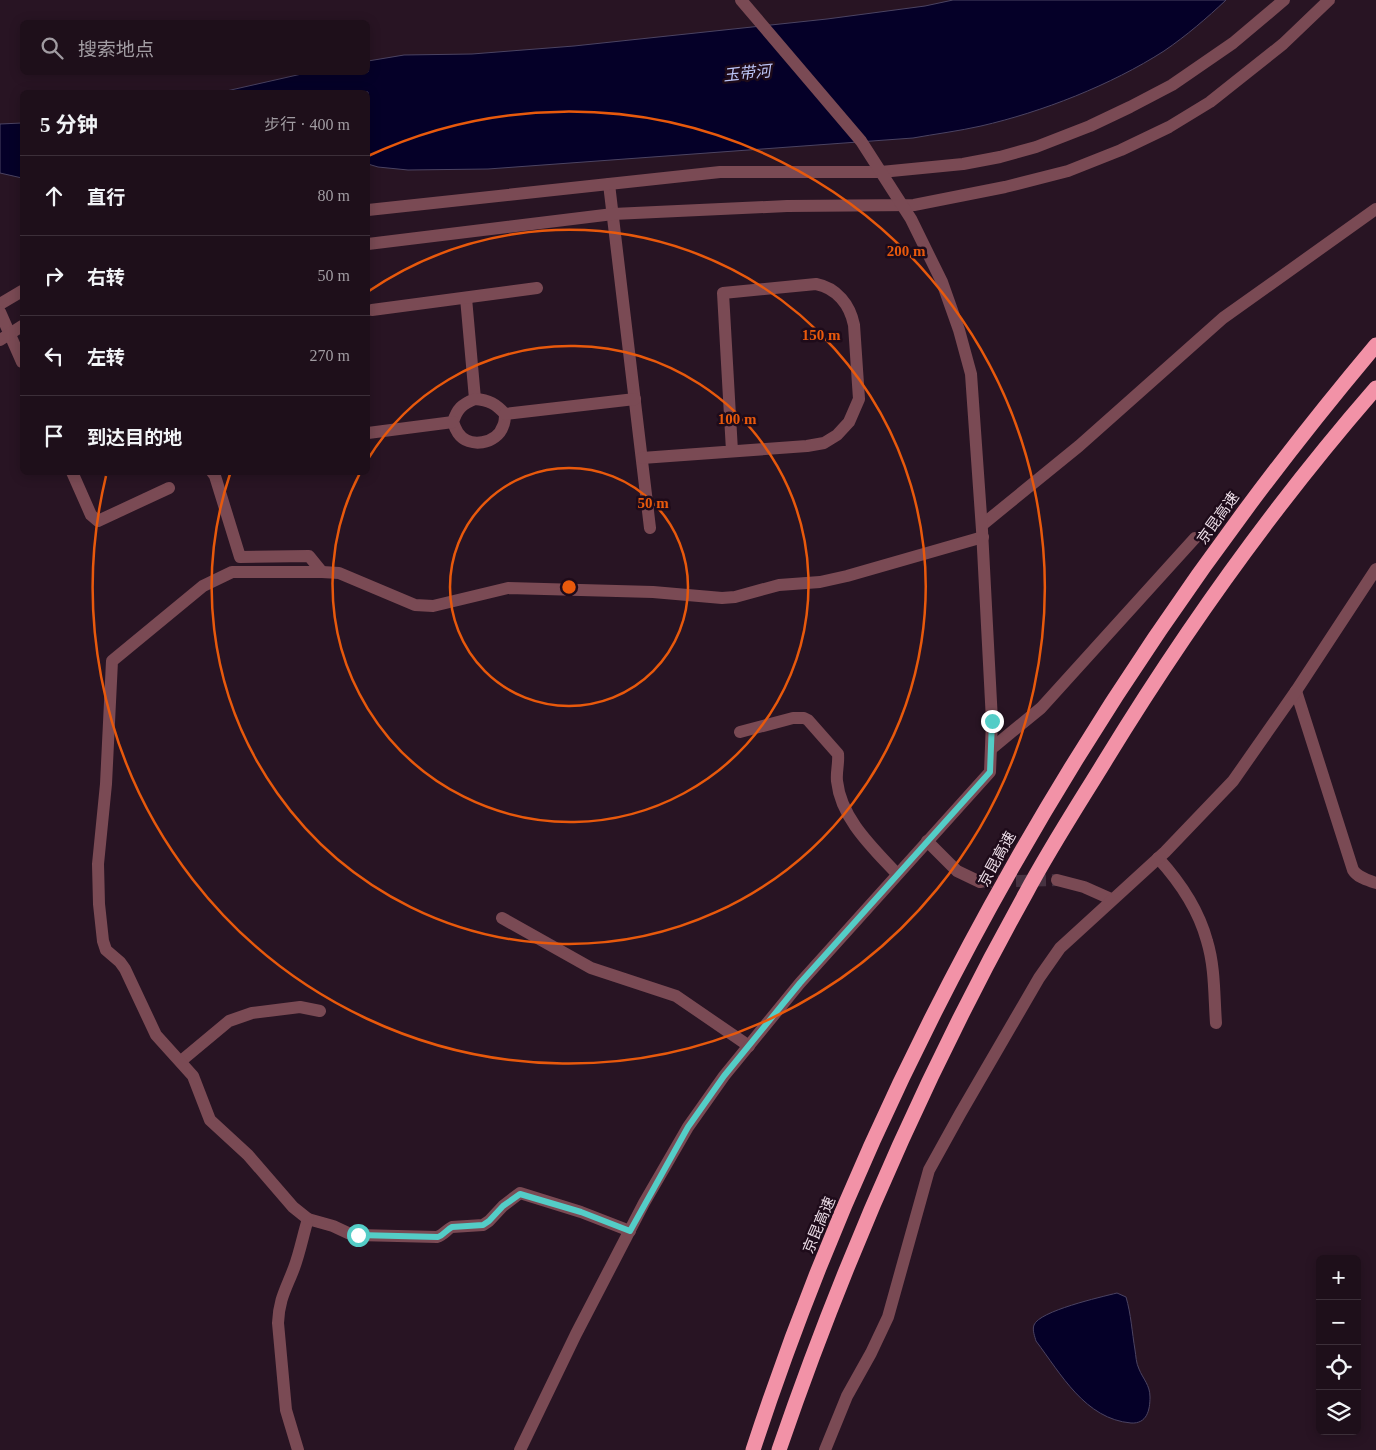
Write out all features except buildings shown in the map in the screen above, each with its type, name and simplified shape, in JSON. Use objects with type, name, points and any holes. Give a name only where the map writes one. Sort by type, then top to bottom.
[{"type":"highway","name":"京昆高速","points":[[753,1450],[797,1327],[861,1170],[908,1066],[1005,880],[1110,706],[1194,580],[1292,449],[1376,345]]},
{"type":"highway","points":[[780,1450],[820,1336],[852,1254],[884,1180],[939,1060],[1026,893],[1131,719],[1215,594],[1340,429],[1376,388]]},
{"type":"street","points":[[520,1450],[576,1334],[630,1231],[688,1127],[724,1076],[800,983],[990,772],[992,721],[971,374],[959,330],[942,282],[911,219],[861,141],[741,0]]},
{"type":"street","points":[[370,210],[720,172],[881,172],[962,164],[1000,157],[1036,147],[1090,126],[1130,107],[1193,72],[1233,43],[1284,0]]},
{"type":"street","points":[[370,244],[613,214],[786,206],[914,205],[1005,187],[1068,171],[1121,150],[1169,127],[1210,102],[1284,44],[1329,0]]},
{"type":"street","points":[[609,184],[650,528]]},
{"type":"street","points":[[630,1231],[581,1212],[520,1194],[503,1206],[483,1225],[452,1227],[444,1235],[438,1237],[358,1235],[348,1233],[333,1226],[308,1219],[293,1208],[248,1155],[210,1120],[192,1076],[156,1034],[125,969],[106,950],[103,941],[99,904],[98,864],[106,784],[112,661],[203,586],[232,572],[322,572],[344,574],[411,604],[424,606],[433,606],[508,588],[654,592],[722,598],[779,584],[820,582],[847,576],[982,531],[1223,318],[1376,209]]},
{"type":"street","points":[[642,458],[732,452],[807,446],[824,443],[837,435],[849,422],[859,400],[854,325],[848,306],[831,288],[816,284],[723,293],[732,452]]},
{"type":"street","points":[[372,310],[537,288]]},
{"type":"street","points":[[0,304],[20,292]]},
{"type":"street","points":[[466,298],[475,399]]},
{"type":"street","points":[[0,312],[5,337],[20,359]]},
{"type":"street","points":[[5,337],[20,327]]},
{"type":"street","points":[[475,399],[487,400],[497,405],[505,414],[503,427],[495,438],[483,443],[470,442],[458,434],[453,422],[456,411],[464,403],[475,399]]},
{"type":"street","points":[[505,414],[635,399]]},
{"type":"street","points":[[370,433],[453,422]]},
{"type":"street","points":[[73,475],[91,515],[98,521],[169,488]]},
{"type":"street","points":[[214,475],[240,557],[309,556],[322,572]]},
{"type":"street","points":[[991,749],[1041,708],[1195,538]]},
{"type":"street","points":[[826,1450],[847,1396],[888,1317],[924,1184],[935,1157],[1047,966],[1060,948],[1158,858],[1233,781],[1296,691],[1376,569]]},
{"type":"street","points":[[1296,691],[1353,870],[1356,874],[1376,883]]},
{"type":"street","points":[[740,732],[793,718],[808,720],[838,754],[836,779],[839,794],[858,831],[897,874]]},
{"type":"street","points":[[927,841],[957,871],[980,882]]},
{"type":"street","points":[[1158,858],[1174,876],[1194,910],[1207,941],[1212,965],[1216,1023]]},
{"type":"street","points":[[1057,880],[1084,887],[1112,899]]},
{"type":"street","points":[[502,918],[591,968],[676,996],[749,1046]]},
{"type":"street","points":[[181,1061],[229,1021],[252,1013],[300,1007],[320,1011]]},
{"type":"street","points":[[298,1450],[286,1410],[278,1323],[282,1296],[294,1267],[308,1219]]},
{"type":"water","name":"玉带河","points":[[953,0],[1226,0],[1196,27],[1164,51],[1099,86],[1052,105],[1004,120],[973,128],[913,138],[488,169],[408,170],[370,165],[370,90],[231,90],[297,75],[370,75],[370,61],[404,55],[472,54],[574,46],[827,19],[925,6]]},
{"type":"water","points":[[20,123],[20,178],[0,173],[0,124]]},
{"type":"water","points":[[1117,1293],[1126,1297],[1137,1364],[1150,1393],[1149,1407],[1146,1415],[1144,1419],[1136,1423],[1115,1420],[1087,1404],[1055,1367],[1036,1341],[1033,1331],[1034,1325],[1038,1320],[1058,1310]]},
{"type":"tunnel","points":[[980,882],[1057,880]]},
{"type":"route","points":[[358,1235],[438,1237],[444,1235],[452,1227],[483,1225],[503,1206],[520,1194],[581,1212],[630,1231],[688,1127],[724,1076],[853,922],[990,772],[992,721]]}]
